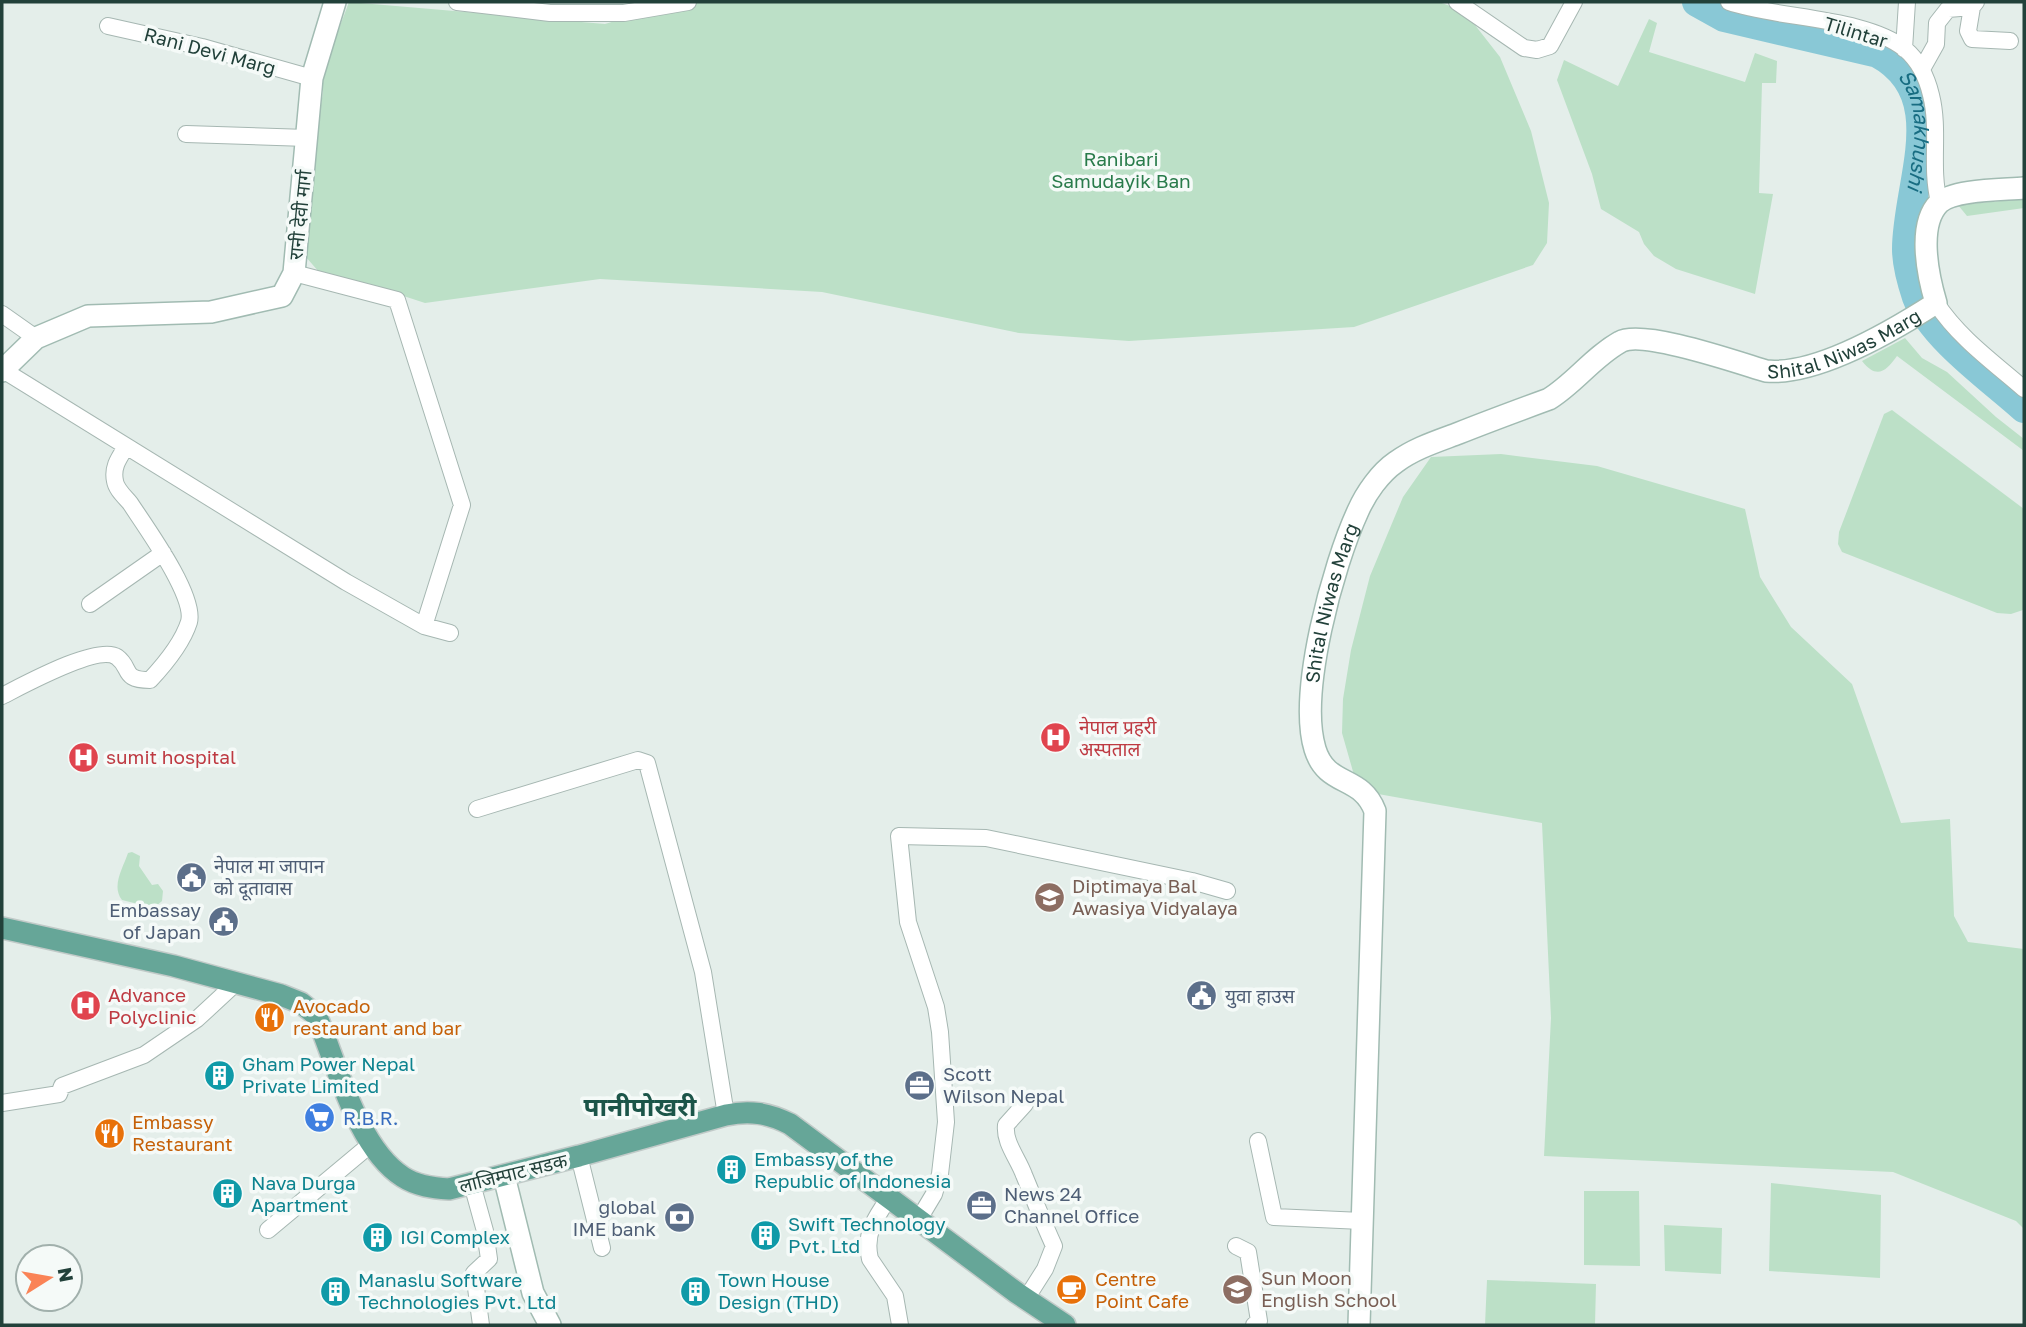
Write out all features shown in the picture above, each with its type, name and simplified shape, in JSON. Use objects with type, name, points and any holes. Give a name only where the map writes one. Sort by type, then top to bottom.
[{"type":"main road","name":"लाजिम्पाट सडक","points":[[2,928],[237,982],[301,1003],[316,1015],[360,1124],[371,1144],[388,1166],[417,1184],[449,1189],[726,1115],[746,1111],[760,1113],[790,1124],[1065,1325]]},
{"type":"street","name":"रानी देवी मार्ग","points":[[2,371],[36,338],[88,316],[211,313],[282,296],[294,273],[312,78],[335,2]]},
{"type":"street","points":[[457,2],[550,13],[624,13],[688,2]]},
{"type":"street","points":[[1457,2],[1524,47],[1537,50],[1550,46],[1574,2]]},
{"type":"street","name":"Tilintar","points":[[1729,2],[1846,26],[1878,35],[1904,49],[1922,69],[1932,97],[1936,141],[1933,173],[1940,202]]},
{"type":"street","points":[[1904,49],[1906,2]]},
{"type":"street","points":[[1922,69],[1936,44],[1937,23],[1948,9],[1974,4],[1968,32],[1972,39],[2010,41]]},
{"type":"street","name":"Rani Devi Marg","points":[[108,26],[202,47],[312,78]]},
{"type":"street","points":[[186,134],[307,138]]},
{"type":"street","points":[[2024,188],[1971,192],[1940,202],[1929,219],[1926,240],[1932,305],[1965,339],[2024,389]]},
{"type":"street","points":[[294,273],[397,300],[462,505],[424,626]]},
{"type":"street","name":"Shital Niwas Marg","points":[[1359,1325],[1375,811],[1371,800],[1361,789],[1331,775],[1322,765],[1315,751],[1310,718],[1320,632],[1335,575],[1358,511],[1380,476],[1396,462],[1439,440],[1549,399],[1623,340],[1653,340],[1766,371],[1783,373],[1840,354],[1899,327],[1932,305]]},
{"type":"street","points":[[2,314],[36,338]]},
{"type":"street","points":[[2,371],[346,582],[424,626],[450,633]]},
{"type":"street","points":[[2,696],[50,671],[103,653],[118,657],[129,675],[139,680],[150,680],[175,649],[190,620],[183,591],[163,553],[115,484],[115,464],[126,447]]},
{"type":"street","points":[[90,604],[163,553]]},
{"type":"street","points":[[477,809],[638,760],[647,763],[703,972],[726,1115]]},
{"type":"street","points":[[919,1219],[934,1194],[940,1174],[945,1110],[936,1006],[908,922],[899,836],[986,838],[1192,881],[1227,891]]},
{"type":"street","points":[[2,1103],[59,1094],[62,1086],[144,1055],[197,1019],[237,982]]},
{"type":"street","points":[[1025,1104],[1006,1125],[1006,1137],[1054,1246],[1045,1269],[1026,1299]]},
{"type":"street","points":[[1258,1141],[1274,1217],[1362,1221]]},
{"type":"street","points":[[268,1230],[371,1144]]},
{"type":"street","points":[[579,1156],[602,1248]]},
{"type":"street","points":[[504,1176],[533,1293],[550,1325]]},
{"type":"street","points":[[472,1184],[485,1231],[489,1259],[474,1273],[481,1325]]},
{"type":"street","points":[[889,1198],[873,1220],[869,1234],[869,1252],[870,1259],[895,1296],[900,1325]]},
{"type":"street","points":[[1236,1246],[1248,1252],[1259,1321],[1254,1325]]},
{"type":"green space","name":"Ranibari Samudayik Ban","points":[[349,2],[605,24],[678,2],[1439,2],[1464,11],[1500,57],[1531,131],[1549,203],[1547,243],[1533,265],[1354,327],[1129,341],[1019,333],[822,292],[600,279],[425,303],[370,285],[330,279],[319,272],[299,249],[323,92],[322,74]]},
{"type":"green space","points":[[1649,19],[1657,23],[1649,52],[1745,82],[1755,53],[1777,61],[1776,83],[1762,83],[1759,193],[1773,194],[1755,294],[1676,269],[1654,256],[1644,244],[1639,232],[1601,209],[1592,174],[1557,80],[1564,60],[1618,86]]},
{"type":"green space","points":[[2024,199],[2024,208],[1967,216],[1958,205]]},
{"type":"green space","points":[[1905,338],[1922,358],[1947,372],[2024,439],[2024,451],[1897,356],[1889,366],[1877,372],[1862,361]]},
{"type":"green space","points":[[1892,410],[2024,509],[2023,610],[2011,614],[1997,613],[1842,552],[1838,544],[1839,532],[1884,414]]},
{"type":"green space","points":[[1501,454],[1597,466],[1745,509],[1760,577],[1791,627],[1852,684],[1901,823],[1950,819],[1954,916],[1968,942],[2024,949],[2024,1229],[2016,1221],[1893,1172],[1544,1156],[1551,1018],[1542,823],[1378,794],[1354,775],[1342,733],[1343,699],[1351,650],[1370,576],[1403,497],[1431,457]]},
{"type":"green space","points":[[128,853],[140,856],[139,866],[152,885],[158,884],[163,891],[162,901],[154,908],[122,900],[119,895],[119,877]]},
{"type":"green space","points":[[1771,1183],[1881,1195],[1880,1278],[1769,1271]]},
{"type":"green space","points":[[1584,1191],[1639,1191],[1640,1266],[1584,1265]]},
{"type":"green space","points":[[1664,1225],[1722,1228],[1721,1274],[1665,1271]]},
{"type":"green space","points":[[1487,1280],[1596,1284],[1595,1325],[1485,1325]]},
{"type":"waterway","name":"Samakhushi","points":[[1697,2],[1724,17],[1878,53],[1901,70],[1915,92],[1921,116],[1921,142],[1907,249],[1917,297],[1925,312],[1949,342],[2024,408]]},
{"type":"place","name":"नेपाल प्रहरी अस्पताल","points":[[1056,738]]},
{"type":"place","name":"sumit hospital","points":[[83,757]]},
{"type":"place","name":"नेपाल मा जापान को दूतावास","points":[[191,877]]},
{"type":"place","name":"Diptimaya Bal Awasiya Vidyalaya","points":[[1049,897]]},
{"type":"place","name":"Embassay of Japan","points":[[224,921]]},
{"type":"place","name":"युवा हाउस","points":[[1202,996]]},
{"type":"place","name":"Advance Polyclinic","points":[[85,1006]]},
{"type":"place","name":"Avocado restaurant and bar","points":[[270,1017]]},
{"type":"place","name":"Gham Power Nepal Private Limited","points":[[219,1075]]},
{"type":"place","name":"Scott Wilson Nepal","points":[[920,1085]]},
{"type":"place","name":"R.B.R.","points":[[320,1118]]},
{"type":"place","name":"Embassy Restaurant","points":[[109,1133]]},
{"type":"place","name":"Embassy of the Republic of Indonesia","points":[[731,1170]]},
{"type":"place","name":"Nava Durga Apartment","points":[[228,1194]]},
{"type":"place","name":"News 24 Channel Office","points":[[981,1205]]},
{"type":"place","name":"global IME bank","points":[[679,1218]]},
{"type":"place","name":"Swift Technology Pvt. Ltd","points":[[765,1235]]},
{"type":"place","name":"IGI Complex","points":[[377,1237]]},
{"type":"place","name":"Sun Moon English School","points":[[1238,1289]]},
{"type":"place","name":"Centre Point Cafe","points":[[1072,1290]]},
{"type":"place","name":"Manaslu Software Technologies Pvt. Ltd","points":[[335,1291]]},
{"type":"place","name":"Town House Design (THD)","points":[[695,1291]]},
{"type":"district","name":"पानीपोखरी","points":[[640,1107]]}]
